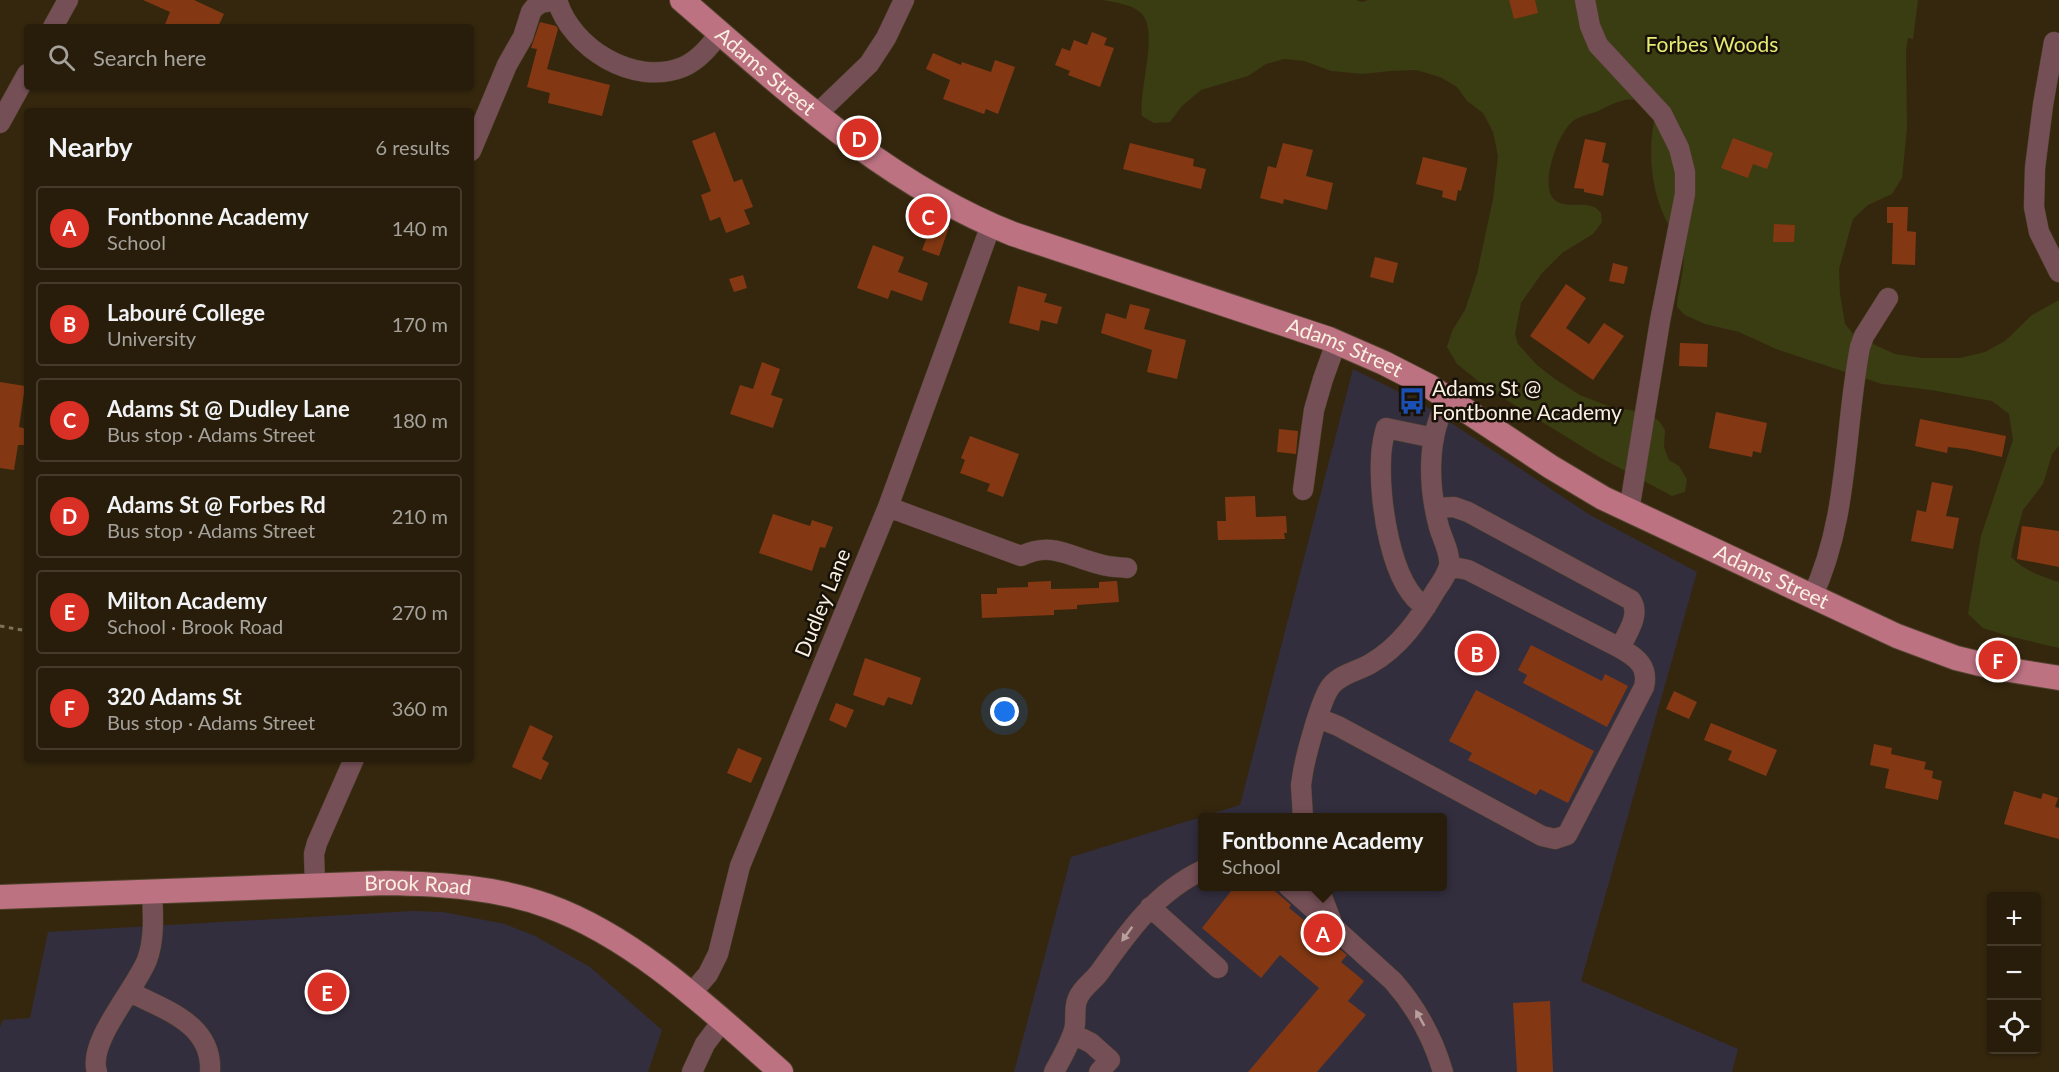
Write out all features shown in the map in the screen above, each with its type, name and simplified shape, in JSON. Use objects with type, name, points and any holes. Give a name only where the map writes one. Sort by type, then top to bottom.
[{"type":"main road","name":"Adams Street","points":[[682,0],[817,114],[867,152],[915,185],[991,225],[1336,344],[1401,371],[1449,398],[1560,473],[1629,511],[1812,597],[1938,653],[1997,668],[2059,678]]},
{"type":"main road","name":"Brook Road","points":[[0,897],[420,883],[477,889],[524,898],[549,906],[591,926],[636,953],[723,1020],[781,1072]]},
{"type":"street","points":[[55,24],[68,0]]},
{"type":"street","points":[[474,144],[507,65],[523,37],[531,12],[541,3],[557,0],[563,16],[582,41],[608,59],[635,69],[658,72],[683,67],[705,52],[720,33]]},
{"type":"street","points":[[817,114],[859,75],[873,58],[886,38],[904,0]]},
{"type":"street","points":[[1585,0],[1590,26],[1598,45],[1662,114],[1679,148],[1684,172],[1684,194],[1660,321],[1629,511]]},
{"type":"street","points":[[2054,42],[2043,105],[2033,200],[2039,232],[2059,272]]},
{"type":"street","points":[[0,123],[24,79]]},
{"type":"street","name":"Dudley Lane","points":[[691,994],[708,974],[718,954],[740,866],[888,507],[991,225]]},
{"type":"street","points":[[1812,597],[1824,572],[1832,542],[1850,433],[1860,347],[1864,336],[1888,298]]},
{"type":"street","points":[[1303,490],[1314,410],[1336,344]]},
{"type":"street","points":[[1303,813],[1301,791],[1303,772],[1318,718],[1330,687],[1336,680],[1383,656],[1406,634],[1426,607],[1449,566],[1435,508],[1432,465],[1434,438],[1439,416],[1449,398]]},
{"type":"street","points":[[1426,607],[1411,594],[1392,548],[1382,502],[1381,460],[1386,428],[1434,438]]},
{"type":"street","points":[[888,507],[1022,556],[1042,549],[1053,550],[1099,564],[1127,568]]},
{"type":"street","points":[[1435,508],[1454,507],[1468,512],[1631,600],[1634,604],[1634,617],[1620,648]]},
{"type":"street","points":[[1318,718],[1338,726],[1542,836],[1561,839],[1567,836],[1644,687],[1646,673],[1643,666],[1620,648],[1468,570],[1449,566]]},
{"type":"street","points":[[315,885],[316,843],[353,762]]},
{"type":"street","points":[[1054,1072],[1073,1034],[1078,996],[1096,977],[1150,907],[1172,888],[1198,873]]},
{"type":"street","points":[[97,1072],[94,1061],[99,1043],[143,970],[150,947],[153,925],[152,891]]},
{"type":"street","points":[[1294,891],[1393,981],[1413,1005],[1434,1047],[1443,1072]]},
{"type":"street","points":[[1320,891],[1326,909],[1338,930]]},
{"type":"street","points":[[1150,907],[1218,968]]},
{"type":"street","points":[[130,992],[195,1028],[206,1042],[210,1072]]},
{"type":"street","points":[[692,1072],[705,1044],[723,1020]]},
{"type":"street","points":[[1073,1034],[1091,1043],[1110,1060],[1099,1072]]},
{"type":"path","points":[[0,626],[24,630]]},
{"type":"shaded area","points":[[1353,369],[1421,403],[1590,515],[1697,572],[1581,981],[1738,1049],[1732,1072],[1014,1072],[1071,857],[1198,818],[1198,891],[1447,891],[1447,813],[1214,813],[1240,805]]},
{"type":"shaded area","points":[[413,911],[443,912],[505,924],[535,936],[590,967],[662,1030],[648,1072],[0,1072],[0,1027],[3,1020],[30,1018],[48,932]]},
{"type":"green space","name":"Forbes Woods","points":[[1103,0],[1356,0],[1362,2],[1368,0],[1918,0],[1913,39],[1908,38],[1906,51],[1907,128],[1902,178],[1892,194],[1868,205],[1853,219],[1839,269],[1845,324],[1855,336],[1895,354],[1922,358],[1960,358],[1985,352],[2005,341],[2032,315],[2059,300],[2059,446],[2052,454],[2043,484],[2023,510],[2011,557],[2033,572],[2059,582],[2059,648],[1983,628],[1968,614],[1981,536],[2013,440],[2009,414],[1992,401],[1882,384],[1776,349],[1739,332],[1705,324],[1685,315],[1677,307],[1683,269],[1682,246],[1660,207],[1651,158],[1654,121],[1645,105],[1634,100],[1621,101],[1579,118],[1564,131],[1552,158],[1549,178],[1551,195],[1559,203],[1595,207],[1601,213],[1602,222],[1593,234],[1562,253],[1542,273],[1521,303],[1515,334],[1518,344],[1537,365],[1580,395],[1611,407],[1649,413],[1659,421],[1665,430],[1664,447],[1669,460],[1679,466],[1687,479],[1685,492],[1672,496],[1599,457],[1487,388],[1457,364],[1447,347],[1452,331],[1465,310],[1477,274],[1493,199],[1498,156],[1493,132],[1483,113],[1467,101],[1457,87],[1440,77],[1416,70],[1363,74],[1331,71],[1304,61],[1284,59],[1266,64],[1248,76],[1201,90],[1182,106],[1170,122],[1154,123],[1142,116],[1149,34],[1147,23],[1142,14],[1134,8]]},
{"type":"building","points":[[143,0],[194,0],[224,14],[219,24],[165,24],[170,12]]},
{"type":"building","points":[[1509,0],[1535,0],[1538,13],[1514,19]]},
{"type":"building","points":[[540,22],[556,26],[558,29],[547,69],[610,85],[602,116],[548,103],[550,93],[527,87],[537,49],[531,48]]},
{"type":"building","points":[[1092,32],[1107,38],[1104,45],[1114,48],[1100,87],[1068,75],[1070,71],[1055,65],[1062,48],[1070,51],[1074,40],[1087,45]]},
{"type":"building","points":[[933,53],[961,65],[962,62],[991,72],[995,60],[1015,67],[998,114],[986,109],[984,114],[943,99],[950,80],[926,69]]},
{"type":"building","points":[[715,132],[734,182],[742,179],[753,207],[744,210],[750,224],[726,233],[720,217],[710,221],[701,195],[711,191],[692,141]]},
{"type":"building","points":[[1733,138],[1773,153],[1767,169],[1753,164],[1748,178],[1721,168]]},
{"type":"building","points":[[1585,139],[1606,143],[1602,162],[1609,164],[1603,196],[1574,188]]},
{"type":"building","points":[[1130,143],[1194,159],[1193,166],[1206,169],[1201,189],[1123,169]]},
{"type":"building","points":[[1283,143],[1313,150],[1306,176],[1333,183],[1327,210],[1284,199],[1283,204],[1260,198],[1268,166],[1276,168]]},
{"type":"building","points":[[1423,157],[1467,168],[1456,201],[1442,197],[1443,191],[1416,184]]},
{"type":"building","points":[[1887,207],[1908,207],[1907,231],[1916,232],[1915,265],[1892,264],[1893,223],[1887,223]]},
{"type":"building","points":[[933,221],[949,227],[939,256],[922,250]]},
{"type":"building","points":[[1774,224],[1795,225],[1794,242],[1773,242]]},
{"type":"building","points":[[873,245],[904,257],[898,272],[928,283],[922,301],[891,290],[888,299],[857,288]]},
{"type":"building","points":[[1375,257],[1398,263],[1393,283],[1370,277]]},
{"type":"building","points":[[1613,263],[1628,267],[1624,284],[1609,281]]},
{"type":"building","points":[[743,275],[747,288],[734,292],[729,279]]},
{"type":"building","points":[[1566,284],[1586,298],[1566,328],[1589,344],[1604,323],[1624,336],[1593,380],[1530,336]]},
{"type":"building","points":[[1018,286],[1047,294],[1044,302],[1062,307],[1057,324],[1041,320],[1039,331],[1009,323]]},
{"type":"building","points":[[1130,304],[1150,309],[1144,329],[1186,340],[1177,379],[1147,372],[1152,350],[1101,333],[1106,313],[1126,319]]},
{"type":"building","points":[[1680,343],[1708,344],[1707,367],[1679,366]]},
{"type":"building","points":[[762,362],[780,369],[771,395],[783,399],[773,428],[730,414],[740,385],[753,389]]},
{"type":"building","points":[[0,382],[24,386],[19,427],[24,428],[24,445],[18,445],[14,470],[0,468]]},
{"type":"building","points":[[1716,412],[1767,423],[1761,453],[1753,451],[1752,457],[1709,448]]},
{"type":"building","points":[[1920,419],[2006,436],[2002,457],[1966,449],[1948,447],[1947,453],[1915,446]]},
{"type":"building","points":[[1279,429],[1298,431],[1296,454],[1277,452]]},
{"type":"building","points":[[970,436],[1019,454],[1003,497],[987,491],[990,484],[960,473],[965,460],[961,458]]},
{"type":"building","points":[[1932,482],[1953,486],[1946,516],[1959,518],[1953,549],[1911,541],[1917,510],[1926,512]]},
{"type":"building","points":[[1255,496],[1256,517],[1286,516],[1285,539],[1218,540],[1217,521],[1226,521],[1225,497]]},
{"type":"building","points":[[773,514],[810,526],[812,520],[833,527],[825,548],[820,547],[812,571],[759,553]]},
{"type":"building","points":[[2022,526],[2059,531],[2059,567],[2017,559]]},
{"type":"building","points":[[1051,581],[1051,589],[1099,588],[1099,582],[1117,581],[1119,602],[1077,605],[1077,609],[1054,610],[1054,615],[982,618],[981,594],[997,594],[997,588],[1028,587],[1028,582]]},
{"type":"building","points":[[1531,645],[1602,681],[1605,674],[1628,686],[1607,727],[1523,683],[1527,675],[1518,670]]},
{"type":"building","points":[[865,658],[921,678],[912,705],[888,697],[884,706],[853,695]]},
{"type":"building","points":[[1476,690],[1594,751],[1568,803],[1540,789],[1536,795],[1468,760],[1472,753],[1449,741]]},
{"type":"building","points":[[1674,691],[1697,702],[1689,719],[1666,709]]},
{"type":"building","points":[[836,703],[854,710],[846,728],[829,720]]},
{"type":"building","points":[[1711,723],[1777,750],[1766,776],[1728,760],[1732,751],[1704,740]]},
{"type":"building","points":[[530,725],[553,736],[542,759],[549,763],[541,780],[512,767]]},
{"type":"building","points":[[1874,744],[1892,748],[1891,754],[1926,762],[1924,769],[1933,771],[1932,778],[1942,781],[1938,800],[1885,788],[1889,769],[1870,765]]},
{"type":"building","points":[[738,748],[762,758],[751,783],[727,773]]},
{"type":"building","points":[[2014,791],[2041,799],[2043,793],[2058,798],[2055,807],[2059,808],[2059,839],[2004,824]]},
{"type":"building","points":[[1231,891],[1275,891],[1291,905],[1289,908],[1347,955],[1341,962],[1364,981],[1348,1001],[1366,1015],[1317,1072],[1248,1072],[1319,988],[1280,955],[1261,978],[1202,928]]},
{"type":"building","points":[[1550,1001],[1553,1072],[1517,1072],[1513,1003]]},
{"type":"place","name":"Adams St @ Forbes Rd","points":[[859,138]]},
{"type":"place","name":"Adams St @ Dudley Lane","points":[[928,216]]},
{"type":"place","name":"Adams St @ Fontbonne Academy","points":[[1412,401]]},
{"type":"place","name":"Labouré College","points":[[1477,653]]},
{"type":"place","name":"320 Adams St","points":[[1998,660]]},
{"type":"place","name":"Fontbonne Academy","points":[[1323,933]]},
{"type":"place","name":"Milton Academy","points":[[327,992]]}]
